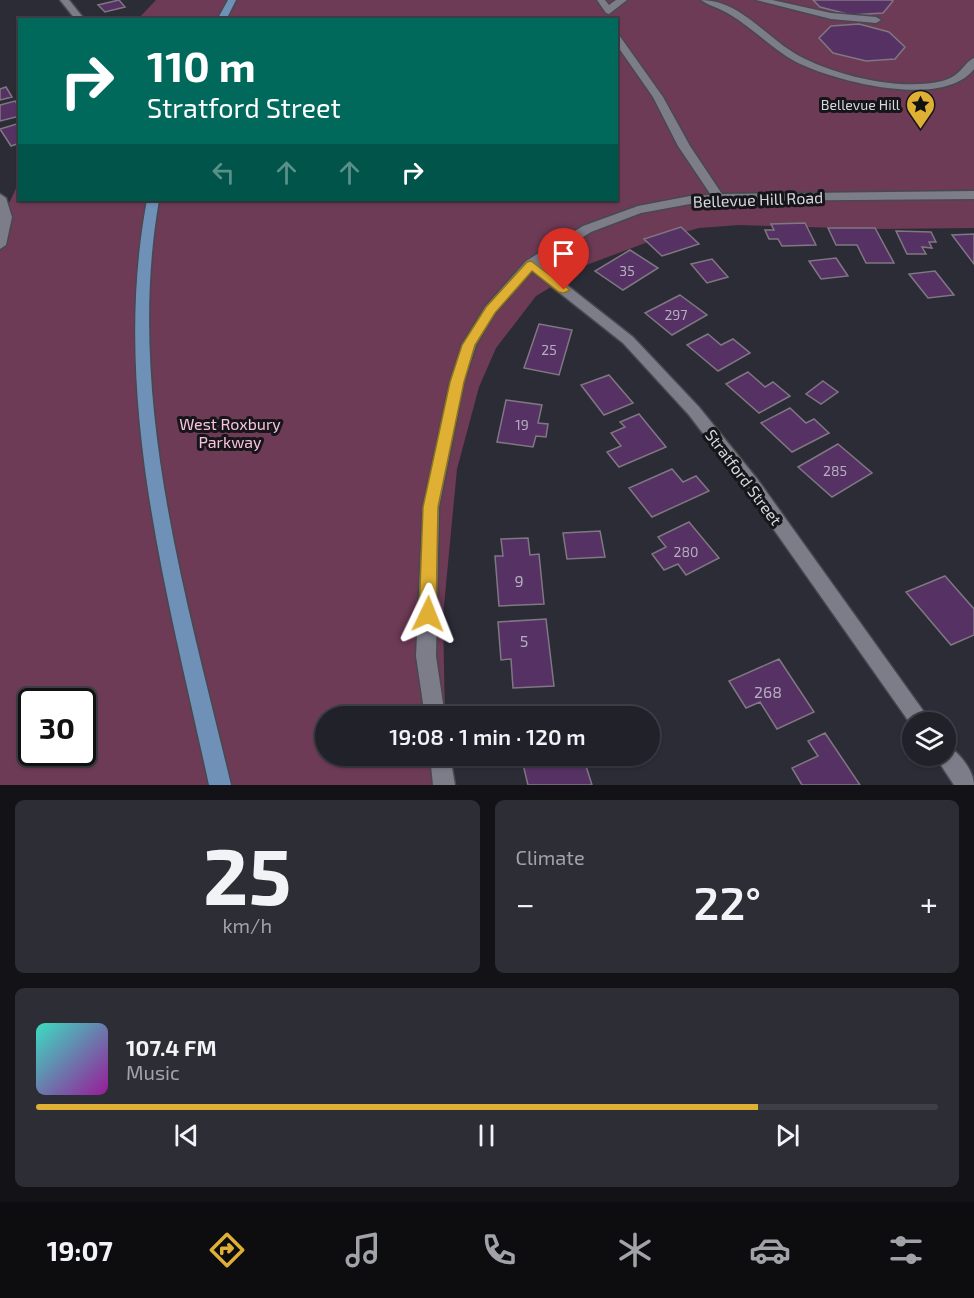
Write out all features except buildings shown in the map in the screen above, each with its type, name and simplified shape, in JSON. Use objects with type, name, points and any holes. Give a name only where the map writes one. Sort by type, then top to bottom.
[{"type":"main road","points":[[222,18],[232,0]]},
{"type":"main road","points":[[153,201],[149,219],[142,363],[150,457],[172,581],[220,785]]},
{"type":"street","points":[[64,0],[79,18]]},
{"type":"street","points":[[601,0],[609,15]]},
{"type":"street","points":[[609,15],[614,4],[623,0]]},
{"type":"street","points":[[705,0],[744,18],[796,58],[813,67],[855,79],[882,84],[943,84],[958,79],[968,71],[974,61]]},
{"type":"street","points":[[760,0],[831,16],[876,20]]},
{"type":"street","points":[[618,40],[658,97],[684,146],[719,198]]},
{"type":"street","name":"Bellevue Hill Road","points":[[433,706],[426,656],[430,507],[457,382],[469,345],[490,310],[531,264],[587,229],[638,210],[690,200],[974,195]]},
{"type":"street","points":[[0,198],[6,217],[0,245]]},
{"type":"street","name":"Stratford Street","points":[[531,264],[628,340],[694,411],[752,484],[847,621],[914,712]]},
{"type":"street","points":[[441,766],[444,785]]},
{"type":"street","points":[[953,766],[967,785]]},
{"type":"green space","name":"West Roxbury Parkway","points":[[156,0],[974,0],[974,228],[875,229],[739,225],[699,228],[648,242],[589,264],[536,296],[496,348],[479,387],[457,469],[443,616],[445,706],[315,706],[315,766],[450,766],[452,785],[0,785],[0,233],[5,212],[18,184],[18,201],[618,201],[618,18],[139,18]]},
{"type":"place","name":"Bellevue Hill","points":[[921,130]]},
{"type":"route","points":[[428,614],[430,507],[457,382],[469,345],[490,310],[531,264],[564,290]]}]
